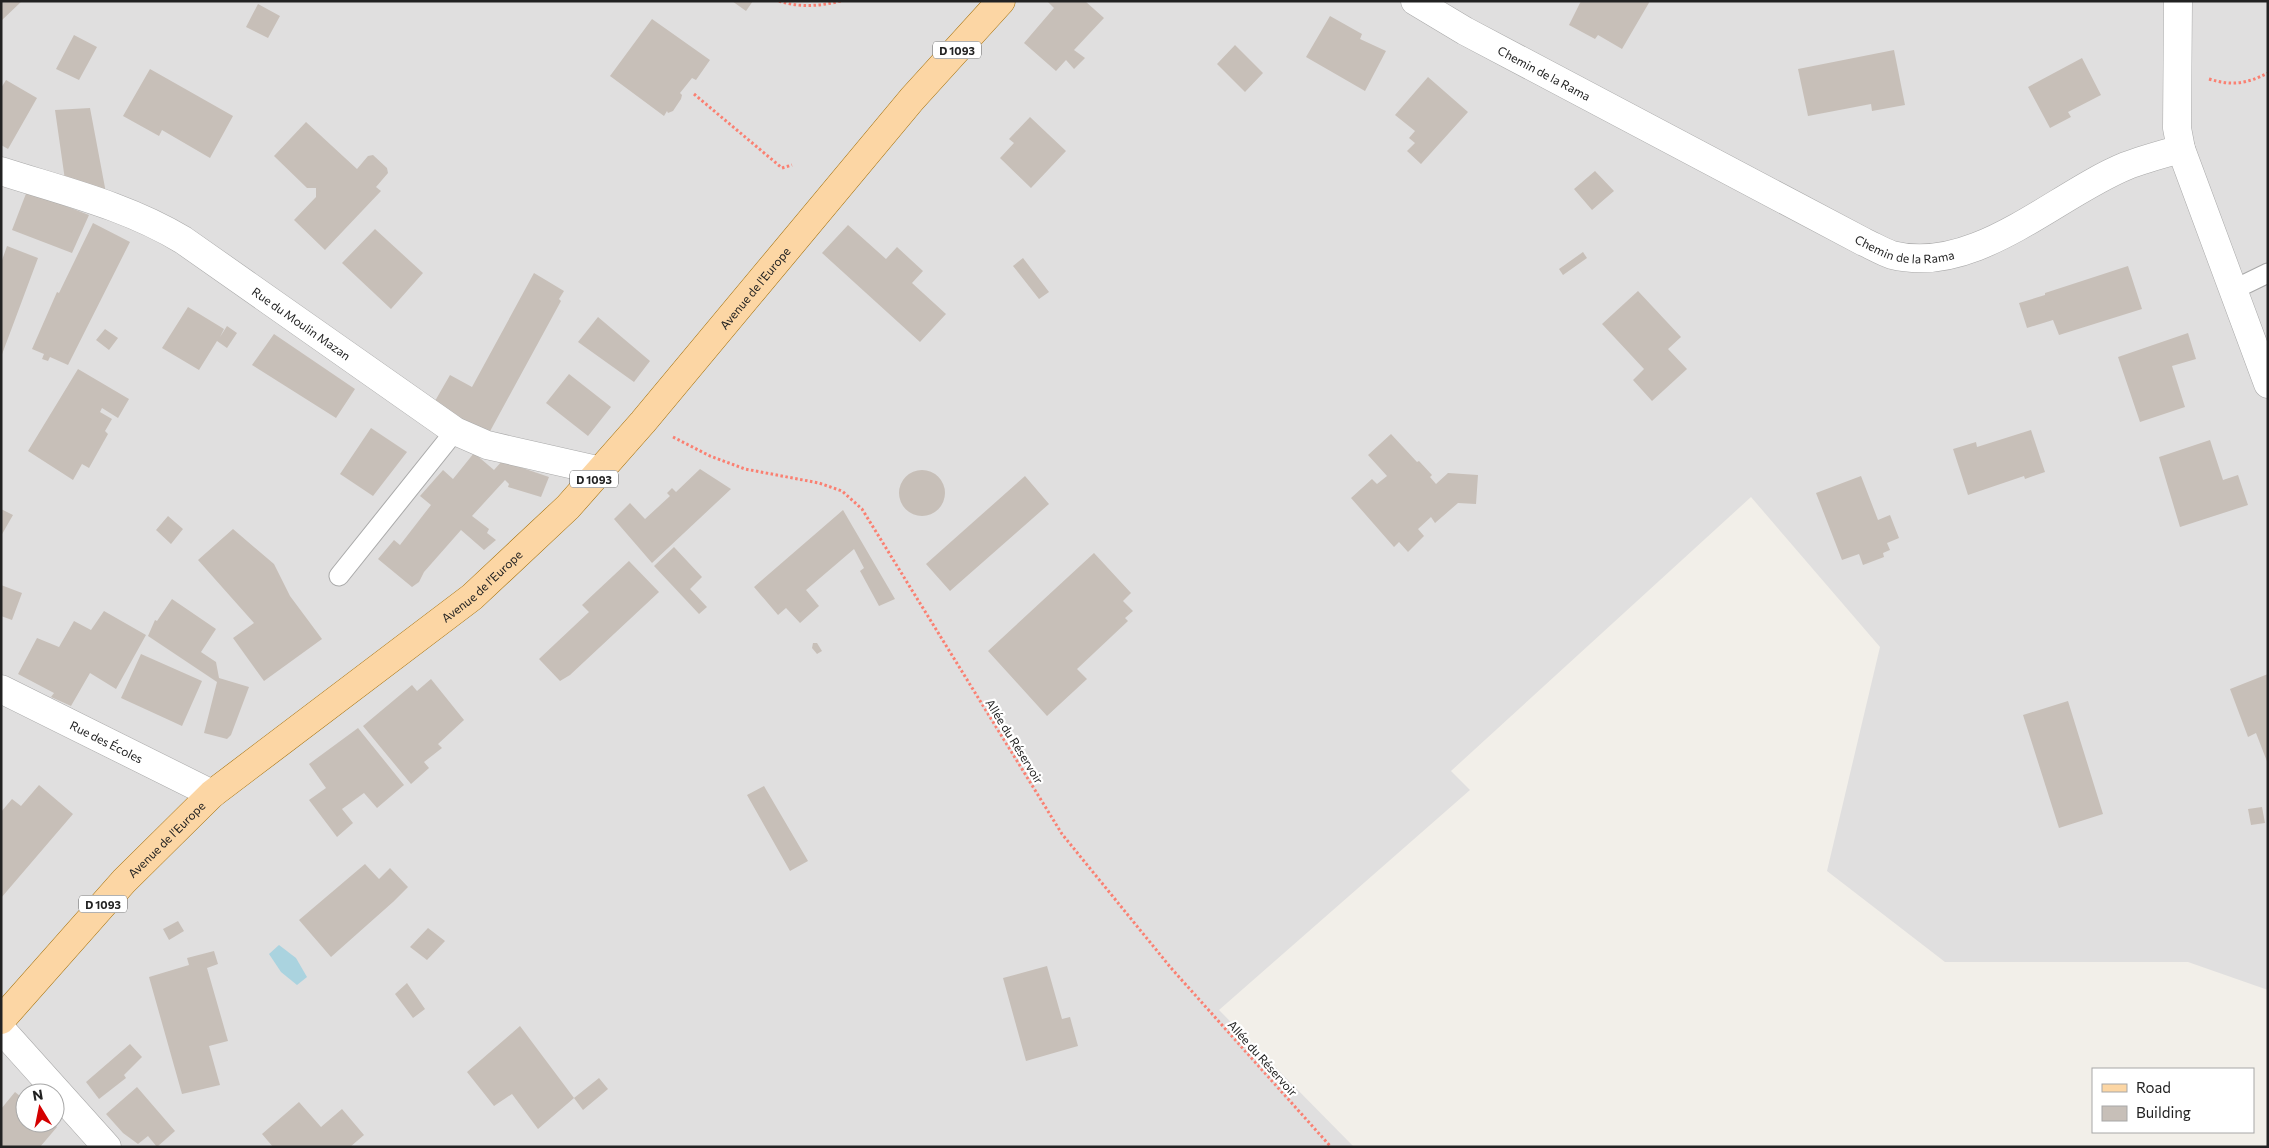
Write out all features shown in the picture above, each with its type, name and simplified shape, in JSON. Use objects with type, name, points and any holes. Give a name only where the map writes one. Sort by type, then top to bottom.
[{"type":"main road","name":"Avenue de l'Europe","points":[[1,1020],[124,881],[212,794],[472,597],[568,507],[643,422],[912,99],[1002,1]]},
{"type":"street","name":"Chemin de la Rama","points":[[1415,1],[1474,35],[1864,242],[1892,254],[1919,258],[1946,256],[1975,249],[2126,166],[2181,149]]},
{"type":"street","points":[[2178,1],[2177,128],[2181,149],[2268,384]]},
{"type":"street","name":"Rue du Moulin Mazan","points":[[1,171],[123,210],[158,225],[183,240],[455,431],[487,445],[601,471]]},
{"type":"street","name":"Rue des Écoles","points":[[1,689],[212,794]]},
{"type":"street","points":[[1,1029],[107,1147]]},
{"type":"lane","points":[[2233,290],[2268,273]]},
{"type":"lane","points":[[339,576],[455,431]]},
{"type":"path","points":[[779,1],[795,6],[810,6],[841,1]]},
{"type":"path","points":[[2178,70],[2223,83],[2249,82],[2268,73]]},
{"type":"path","points":[[694,94],[782,168],[792,165]]},
{"type":"path","name":"Allée du Réservoir","points":[[643,422],[710,456],[745,469],[819,483],[842,491],[862,509],[1062,834],[1171,968],[1331,1147]]},
{"type":"shaded area","points":[[1,1],[2268,1],[2268,990],[2188,962],[1945,962],[1827,871],[1880,647],[1751,497],[1451,771],[1470,790],[1219,1010],[1354,1147],[1,1147]]},
{"type":"water","points":[[279,945],[296,958],[307,977],[297,985],[281,972],[269,954]]},
{"type":"building","points":[[1,1],[22,1],[1,21]]},
{"type":"building","points":[[732,1],[753,1],[746,11]]},
{"type":"building","points":[[1047,1],[1085,1],[1104,18],[1074,50],[1085,58],[1074,69],[1066,60],[1056,71],[1024,43],[1054,8]]},
{"type":"building","points":[[1581,1],[1650,1],[1622,49],[1598,35],[1595,39],[1569,25]]},
{"type":"building","points":[[258,4],[280,16],[268,38],[246,27]]},
{"type":"building","points":[[1330,16],[1362,34],[1360,39],[1386,51],[1365,91],[1306,57]]},
{"type":"building","points":[[652,19],[710,60],[696,80],[692,78],[680,93],[682,95],[681,99],[673,111],[668,113],[667,111],[664,116],[610,76]]},
{"type":"building","points":[[74,35],[97,47],[79,80],[56,69]]},
{"type":"building","points":[[1235,45],[1263,73],[1245,92],[1217,64]]},
{"type":"building","points":[[1894,50],[1905,105],[1872,111],[1871,104],[1808,116],[1798,69]]},
{"type":"building","points":[[2082,58],[2101,95],[2068,112],[2071,117],[2050,128],[2028,87]]},
{"type":"building","points":[[150,69],[233,116],[210,158],[162,130],[159,136],[123,116]]},
{"type":"building","points":[[1428,77],[1468,112],[1421,164],[1407,151],[1415,143],[1409,138],[1415,131],[1395,115]]},
{"type":"building","points":[[6,80],[37,98],[8,149],[1,145],[1,88]]},
{"type":"building","points":[[90,108],[106,193],[65,180],[55,110]]},
{"type":"building","points":[[1030,117],[1066,151],[1031,188],[1000,158],[1014,143],[1009,139]]},
{"type":"building","points":[[306,122],[357,169],[368,156],[373,155],[387,168],[388,173],[376,187],[381,191],[325,250],[294,220],[316,197],[316,188],[307,188],[274,156]]},
{"type":"building","points":[[1595,171],[1614,191],[1592,210],[1574,189]]},
{"type":"building","points":[[27,191],[89,215],[72,253],[12,230]]},
{"type":"building","points":[[93,223],[130,242],[68,365],[50,357],[48,361],[42,359],[44,354],[32,349],[57,292],[59,293]]},
{"type":"building","points":[[848,225],[886,259],[897,247],[923,271],[912,283],[946,314],[920,342],[822,253]]},
{"type":"building","points":[[375,229],[423,273],[391,309],[342,263]]},
{"type":"building","points":[[7,246],[38,258],[1,357],[1,263]]},
{"type":"building","points":[[1583,252],[1587,258],[1563,275],[1559,269]]},
{"type":"building","points":[[1023,258],[1049,292],[1039,299],[1013,266]]},
{"type":"building","points":[[2128,266],[2142,309],[2059,335],[2053,320],[2027,328],[2019,303]]},
{"type":"building","points":[[534,273],[564,291],[559,299],[561,301],[488,435],[456,417],[457,415],[435,401],[450,375],[472,387]]},
{"type":"building","points":[[1638,291],[1681,337],[1668,349],[1687,369],[1652,401],[1633,380],[1644,369],[1602,324]]},
{"type":"building","points":[[188,307],[224,329],[220,337],[227,326],[237,333],[227,348],[217,341],[199,370],[162,348]]},
{"type":"building","points":[[598,317],[650,361],[634,382],[578,342]]},
{"type":"building","points":[[105,329],[118,338],[109,350],[96,340]]},
{"type":"building","points":[[2188,333],[2196,359],[2172,366],[2185,407],[2140,422],[2118,357]]},
{"type":"building","points":[[274,334],[355,389],[336,418],[252,365]]},
{"type":"building","points":[[78,369],[129,399],[118,418],[102,408],[100,412],[112,419],[105,431],[108,434],[89,468],[82,464],[73,480],[28,451]]},
{"type":"building","points":[[569,374],[611,407],[588,436],[546,403]]},
{"type":"building","points":[[371,428],[407,452],[373,496],[340,474]]},
{"type":"building","points":[[2031,430],[2045,472],[2025,479],[2024,476],[1968,495],[1953,449],[1976,442],[1977,447]]},
{"type":"building","points":[[1391,434],[1432,475],[1430,477],[1436,484],[1448,473],[1478,475],[1476,504],[1458,503],[1435,523],[1431,517],[1418,529],[1424,536],[1408,552],[1399,542],[1394,547],[1351,498],[1372,479],[1377,484],[1387,476],[1368,455]]},
{"type":"building","points":[[2210,440],[2223,480],[2238,475],[2248,505],[2180,527],[2159,457]]},
{"type":"building","points":[[474,453],[494,470],[502,461],[549,477],[541,497],[508,487],[509,484],[505,480],[472,516],[489,529],[487,533],[496,540],[484,550],[461,530],[424,572],[419,582],[412,587],[378,559],[394,540],[400,545],[431,505],[420,496],[443,470],[453,479]]},
{"type":"building","points":[[700,469],[731,489],[652,563],[614,519],[630,503],[645,519],[670,496],[667,493],[672,488],[676,492]]},
{"type":"building","points":[[922,470],[935,474],[941,480],[945,493],[941,506],[935,512],[922,516],[909,512],[903,506],[899,493],[903,480],[909,474]]},
{"type":"building","points":[[1025,476],[1049,504],[950,591],[926,564]]},
{"type":"building","points":[[1861,476],[1878,520],[1890,515],[1899,538],[1887,543],[1890,550],[1883,553],[1884,557],[1863,565],[1859,554],[1842,560],[1816,493]]},
{"type":"building","points":[[1,509],[13,515],[1,536]]},
{"type":"building","points":[[843,510],[895,599],[879,606],[860,571],[864,568],[854,549],[806,590],[819,606],[800,623],[786,608],[778,615],[754,587]]},
{"type":"building","points":[[168,516],[183,529],[171,544],[156,530]]},
{"type":"building","points":[[233,529],[274,564],[290,596],[322,639],[264,681],[233,638],[254,623],[198,560]]},
{"type":"building","points":[[674,547],[702,577],[690,589],[707,607],[699,614],[654,566]]},
{"type":"building","points":[[1094,553],[1131,593],[1123,601],[1133,611],[1125,618],[1128,621],[1077,669],[1087,679],[1047,716],[988,651]]},
{"type":"building","points":[[629,561],[659,592],[570,675],[560,681],[539,659],[589,612],[582,605]]},
{"type":"building","points":[[1,585],[22,593],[12,620],[1,616]]},
{"type":"building","points":[[172,599],[216,629],[201,652],[216,662],[219,678],[249,687],[231,735],[227,739],[204,733],[217,682],[148,636],[155,620],[157,621]]},
{"type":"building","points":[[104,611],[146,635],[116,689],[90,673],[71,706],[51,697],[54,693],[18,674],[37,638],[59,647],[74,621],[91,630]]},
{"type":"building","points":[[813,643],[817,643],[822,651],[817,654],[812,648]]},
{"type":"building","points":[[141,654],[202,681],[182,726],[121,698]]},
{"type":"building","points":[[2268,674],[2268,764],[2256,733],[2248,737],[2230,689]]},
{"type":"building","points":[[431,679],[464,720],[438,744],[442,748],[424,762],[429,768],[411,784],[363,726],[412,685],[417,691]]},
{"type":"building","points":[[2068,701],[2103,814],[2059,828],[2023,715]]},
{"type":"building","points":[[358,728],[404,785],[377,808],[364,793],[342,809],[353,823],[337,837],[309,800],[326,788],[309,764]]},
{"type":"building","points":[[39,785],[73,814],[1,898],[1,812],[12,799],[21,806]]},
{"type":"building","points":[[764,786],[808,861],[790,871],[747,795]]},
{"type":"building","points":[[2262,807],[2265,823],[2251,825],[2248,809]]},
{"type":"building","points":[[365,864],[379,879],[390,868],[408,887],[331,957],[299,920]]},
{"type":"building","points":[[178,921],[184,931],[169,940],[163,929]]},
{"type":"building","points":[[428,928],[445,941],[427,960],[410,947]]},
{"type":"building","points":[[214,951],[218,964],[207,968],[228,1041],[209,1046],[220,1085],[182,1094],[149,977],[189,965],[187,958]]},
{"type":"building","points":[[1047,966],[1062,1019],[1070,1017],[1078,1046],[1026,1061],[1003,978]]},
{"type":"building","points":[[407,983],[425,1009],[413,1018],[395,994]]},
{"type":"building","points":[[520,1026],[574,1098],[538,1129],[512,1094],[494,1106],[467,1072]]},
{"type":"building","points":[[130,1044],[142,1057],[124,1075],[126,1078],[99,1099],[86,1082]]},
{"type":"building","points":[[599,1078],[608,1089],[583,1110],[574,1098]]},
{"type":"building","points":[[137,1087],[175,1131],[157,1147],[148,1136],[138,1144],[123,1133],[106,1114]]},
{"type":"building","points":[[15,1092],[15,1133],[52,1133],[40,1147],[1,1147],[1,1109]]},
{"type":"building","points":[[299,1102],[321,1127],[342,1109],[364,1135],[350,1147],[273,1147],[262,1134]]}]
